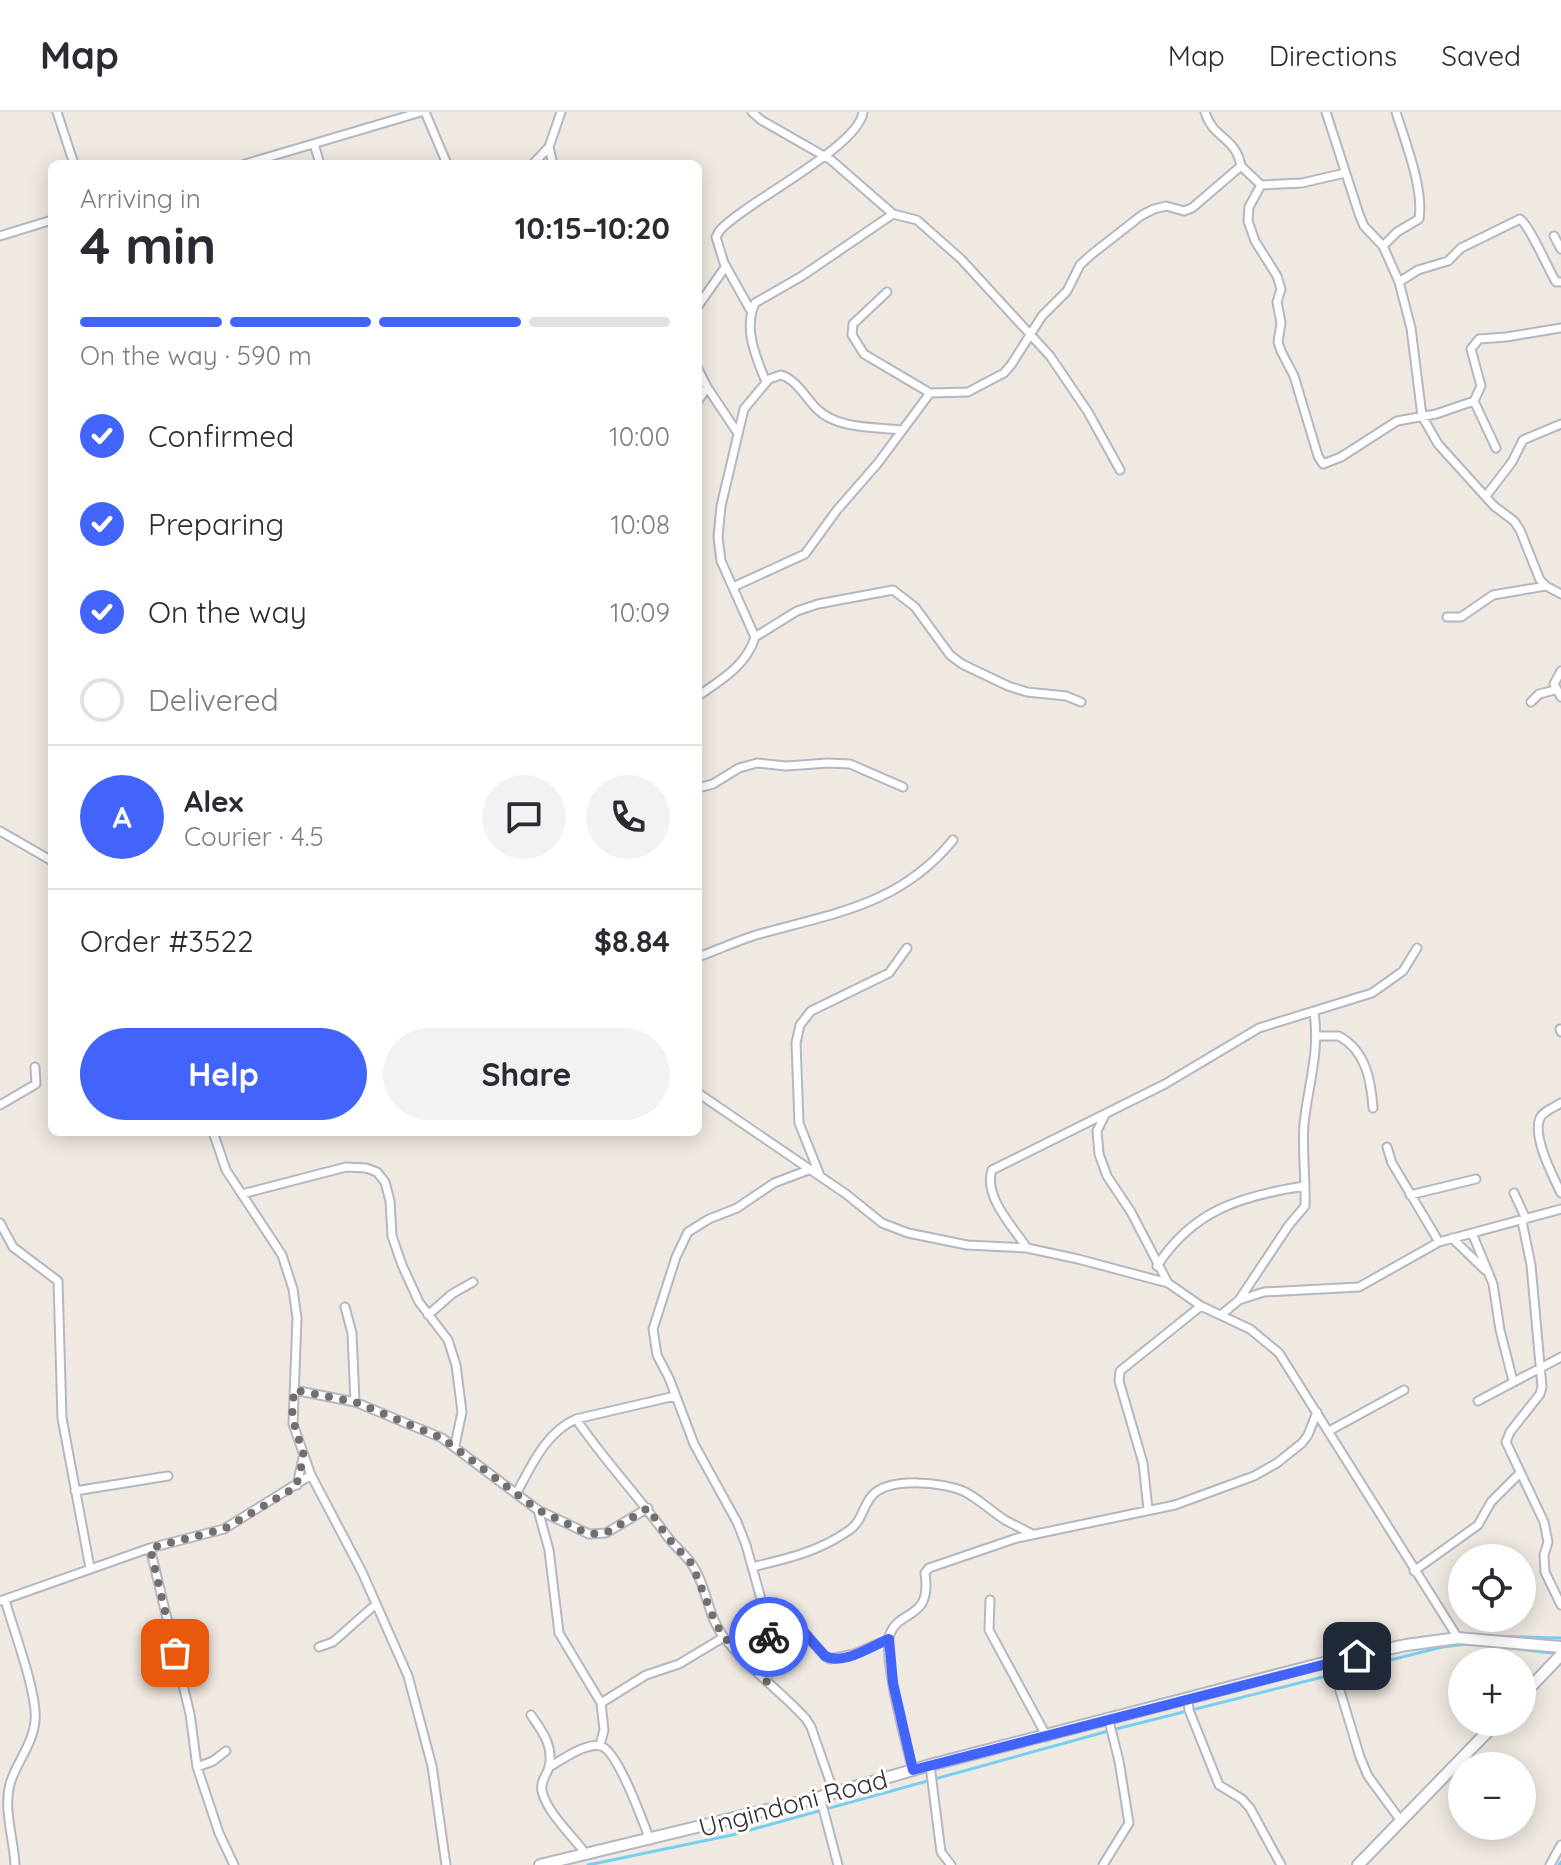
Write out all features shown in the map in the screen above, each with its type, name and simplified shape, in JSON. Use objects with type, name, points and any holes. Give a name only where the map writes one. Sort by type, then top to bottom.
[{"type":"main road","name":"Ungindoni Road","points":[[540,1865],[820,1797],[930,1765],[1331,1661],[1458,1638],[1561,1647]]},
{"type":"main road","points":[[1536,1681],[1561,1655]]},
{"type":"main road","points":[[1358,1865],[1483,1736]]},
{"type":"street","points":[[57,112],[73,160]]},
{"type":"street","points":[[537,160],[549,147],[561,112]]},
{"type":"street","points":[[752,112],[823,155],[893,214],[917,220],[943,241],[1030,332],[1067,378],[1120,470]]},
{"type":"street","points":[[751,311],[726,266],[716,237],[720,230],[853,132],[860,124],[863,112]]},
{"type":"street","points":[[1205,112],[1213,127],[1238,152],[1241,166],[1261,185],[1302,183],[1345,173]]},
{"type":"street","points":[[1326,112],[1364,226],[1383,246],[1399,282],[1411,328],[1422,416],[1438,444],[1520,530],[1533,565],[1546,586],[1561,594]]},
{"type":"street","points":[[1383,246],[1397,232],[1419,219],[1420,215],[1419,193],[1396,112]]},
{"type":"street","points":[[259,160],[419,113],[445,160]]},
{"type":"street","points":[[314,144],[319,160]]},
{"type":"street","points":[[549,147],[552,160]]},
{"type":"street","points":[[887,292],[853,324],[852,335],[864,354],[930,393],[968,392],[1004,373],[1030,332],[1067,291],[1080,265],[1092,254],[1154,209],[1166,206],[1184,211],[1192,208],[1241,166]]},
{"type":"street","points":[[1261,185],[1249,207],[1248,221],[1255,241],[1277,276],[1281,289],[1277,302],[1281,351],[1294,376],[1323,464],[1330,463],[1388,425],[1448,411],[1474,401],[1481,386],[1471,349],[1479,339],[1561,328]]},
{"type":"street","points":[[766,382],[749,322],[755,303],[802,276],[893,214]]},
{"type":"street","points":[[1399,282],[1418,270],[1448,261],[1461,248],[1514,219],[1520,219],[1527,225],[1542,260],[1556,282],[1561,282]]},
{"type":"street","points":[[0,236],[48,221]]},
{"type":"street","points":[[1554,236],[1561,249]]},
{"type":"street","points":[[702,300],[726,266]]},
{"type":"street","points":[[702,693],[744,660],[755,637],[721,561],[718,537],[721,506],[744,409],[766,382],[781,375],[786,376],[827,417],[851,425],[900,430]]},
{"type":"street","points":[[702,377],[737,432]]},
{"type":"street","points":[[702,395],[707,387]]},
{"type":"street","points":[[733,587],[805,554],[930,393]]},
{"type":"street","points":[[1474,401],[1496,448]]},
{"type":"street","points":[[1486,496],[1512,462],[1523,440],[1561,424]]},
{"type":"street","points":[[1447,617],[1461,617],[1493,595],[1546,586]]},
{"type":"street","points":[[755,637],[797,611],[893,590],[915,607],[950,655],[962,664],[1008,686],[1027,692],[1066,696],[1081,702]]},
{"type":"street","points":[[1531,702],[1539,694],[1558,694],[1554,684],[1561,671]]},
{"type":"street","points":[[702,787],[739,768],[757,763],[786,766],[828,763],[850,764],[903,787]]},
{"type":"street","points":[[0,831],[48,859]]},
{"type":"street","points":[[702,956],[754,936],[843,913],[906,885],[941,855],[953,840]]},
{"type":"street","points":[[820,1175],[799,1123],[796,1043],[800,1025],[811,1011],[822,1004],[889,973],[907,948]]},
{"type":"street","points":[[1027,1248],[992,1193],[989,1180],[992,1170],[1165,1084],[1259,1028],[1372,993],[1403,971],[1417,948]]},
{"type":"street","points":[[1221,1315],[1239,1300],[1283,1233],[1305,1206],[1304,1124],[1318,1036],[1314,1012]]},
{"type":"street","points":[[1318,1036],[1339,1036],[1354,1048],[1371,1078],[1373,1108]]},
{"type":"street","points":[[0,1105],[36,1084],[35,1067]]},
{"type":"street","points":[[702,1096],[820,1175],[882,1223],[908,1233],[967,1245],[1027,1248],[1168,1283],[1201,1306],[1250,1329],[1279,1353],[1458,1638]]},
{"type":"street","points":[[1561,1103],[1543,1114],[1539,1126],[1540,1142],[1561,1193]]},
{"type":"street","points":[[1105,1115],[1097,1131],[1099,1154],[1107,1176],[1136,1221],[1168,1283]]},
{"type":"street","points":[[214,1136],[226,1170],[274,1240],[293,1289],[297,1318],[292,1417],[311,1475],[376,1604],[408,1676],[432,1766],[446,1865]]},
{"type":"street","points":[[1387,1147],[1392,1163],[1439,1242]]},
{"type":"street","points":[[242,1194],[346,1167],[377,1172],[385,1182],[390,1201],[392,1236],[412,1289],[448,1340],[458,1371],[462,1412],[455,1445]]},
{"type":"street","points":[[767,1682],[768,1624],[752,1567],[737,1522],[694,1444],[657,1355],[653,1329],[676,1257],[688,1232],[709,1219],[737,1208],[775,1183],[811,1169]]},
{"type":"street","points":[[1410,1195],[1476,1179]]},
{"type":"street","points":[[1157,1266],[1180,1235],[1201,1219],[1227,1205],[1266,1192],[1304,1186]]},
{"type":"street","points":[[1514,1193],[1524,1220],[1542,1366],[1540,1394],[1510,1432],[1506,1442],[1547,1532],[1545,1572],[1561,1605]]},
{"type":"street","points":[[1239,1300],[1287,1289],[1359,1287],[1439,1242],[1561,1209]]},
{"type":"street","points":[[0,1223],[13,1247],[58,1281],[62,1418],[90,1568]]},
{"type":"street","points":[[1472,1233],[1490,1275],[1513,1381]]},
{"type":"street","points":[[1452,1238],[1490,1275]]},
{"type":"street","points":[[428,1315],[452,1294],[473,1282]]},
{"type":"street","points":[[1148,1509],[1143,1463],[1119,1381],[1120,1371],[1201,1306]]},
{"type":"street","points":[[345,1307],[352,1333],[355,1402]]},
{"type":"street","points":[[1478,1401],[1561,1357]]},
{"type":"street","points":[[294,1390],[355,1402],[455,1445],[538,1510],[589,1534],[598,1535],[648,1508]]},
{"type":"street","points":[[1329,1431],[1404,1390]]},
{"type":"street","points":[[516,1494],[547,1442],[565,1424],[675,1396]]},
{"type":"street","points":[[913,1770],[893,1683],[889,1639],[895,1626],[914,1613],[922,1603],[927,1586],[925,1573],[929,1568],[1032,1534],[1175,1505],[1254,1476],[1277,1463],[1308,1435],[1317,1412]]},
{"type":"street","points":[[576,1419],[603,1458],[692,1564],[724,1637],[811,1727],[834,1793]]},
{"type":"street","points":[[296,1487],[304,1456]]},
{"type":"street","points":[[1414,1571],[1478,1525],[1491,1502],[1520,1473]]},
{"type":"street","points":[[15,1865],[8,1794],[35,1720],[26,1672],[3,1600],[150,1548],[224,1529],[311,1475]]},
{"type":"street","points":[[75,1491],[168,1476]]},
{"type":"street","points":[[752,1567],[819,1549],[851,1529],[861,1519],[876,1492],[910,1483],[946,1486],[965,1492],[1032,1534]]},
{"type":"street","points":[[538,1510],[549,1550],[559,1633],[601,1703],[604,1730],[600,1745]]},
{"type":"street","points":[[150,1548],[190,1714],[197,1767],[219,1833],[234,1865]]},
{"type":"street","points":[[990,1600],[989,1630],[1047,1737]]},
{"type":"street","points":[[319,1647],[333,1642],[376,1604]]},
{"type":"street","points":[[768,1624],[787,1619],[795,1622],[830,1659],[854,1654],[889,1639]]},
{"type":"street","points":[[601,1703],[646,1675],[679,1664],[724,1637]]},
{"type":"street","points":[[1331,1661],[1368,1776],[1401,1821]]},
{"type":"street","points":[[1188,1699],[1189,1710],[1219,1785],[1242,1799],[1250,1808],[1281,1865]]},
{"type":"street","points":[[531,1715],[549,1744],[549,1767],[542,1781],[542,1791],[548,1805],[585,1853]]},
{"type":"street","points":[[1103,1865],[1129,1823],[1109,1721]]},
{"type":"street","points":[[549,1767],[588,1747],[600,1745],[606,1749],[629,1785],[650,1840]]},
{"type":"street","points":[[197,1767],[213,1761],[226,1751]]},
{"type":"street","points":[[930,1765],[941,1852],[951,1865]]},
{"type":"street","points":[[820,1797],[838,1865]]},
{"type":"street","points":[[1550,1865],[1561,1845]]},
{"type":"waterway","points":[[1488,1636],[1561,1638]]},
{"type":"waterway","points":[[588,1865],[732,1835],[1112,1730],[1442,1647],[1468,1644]]},
{"type":"waterway","points":[[1345,1653],[1381,1645]]},
{"type":"waterway","points":[[1495,1646],[1551,1653],[1559,1651]]},
{"type":"way so far","points":[[175,1653],[150,1548],[234,1525],[296,1487],[304,1456],[293,1424],[294,1390],[355,1402],[442,1438],[538,1510],[589,1534],[606,1533],[648,1508],[668,1538],[692,1564],[724,1637],[755,1673],[767,1682],[769,1637]]},
{"type":"route","points":[[769,1637],[768,1624],[787,1619],[795,1622],[830,1659],[854,1654],[889,1639],[893,1683],[913,1770],[1357,1656]]}]
